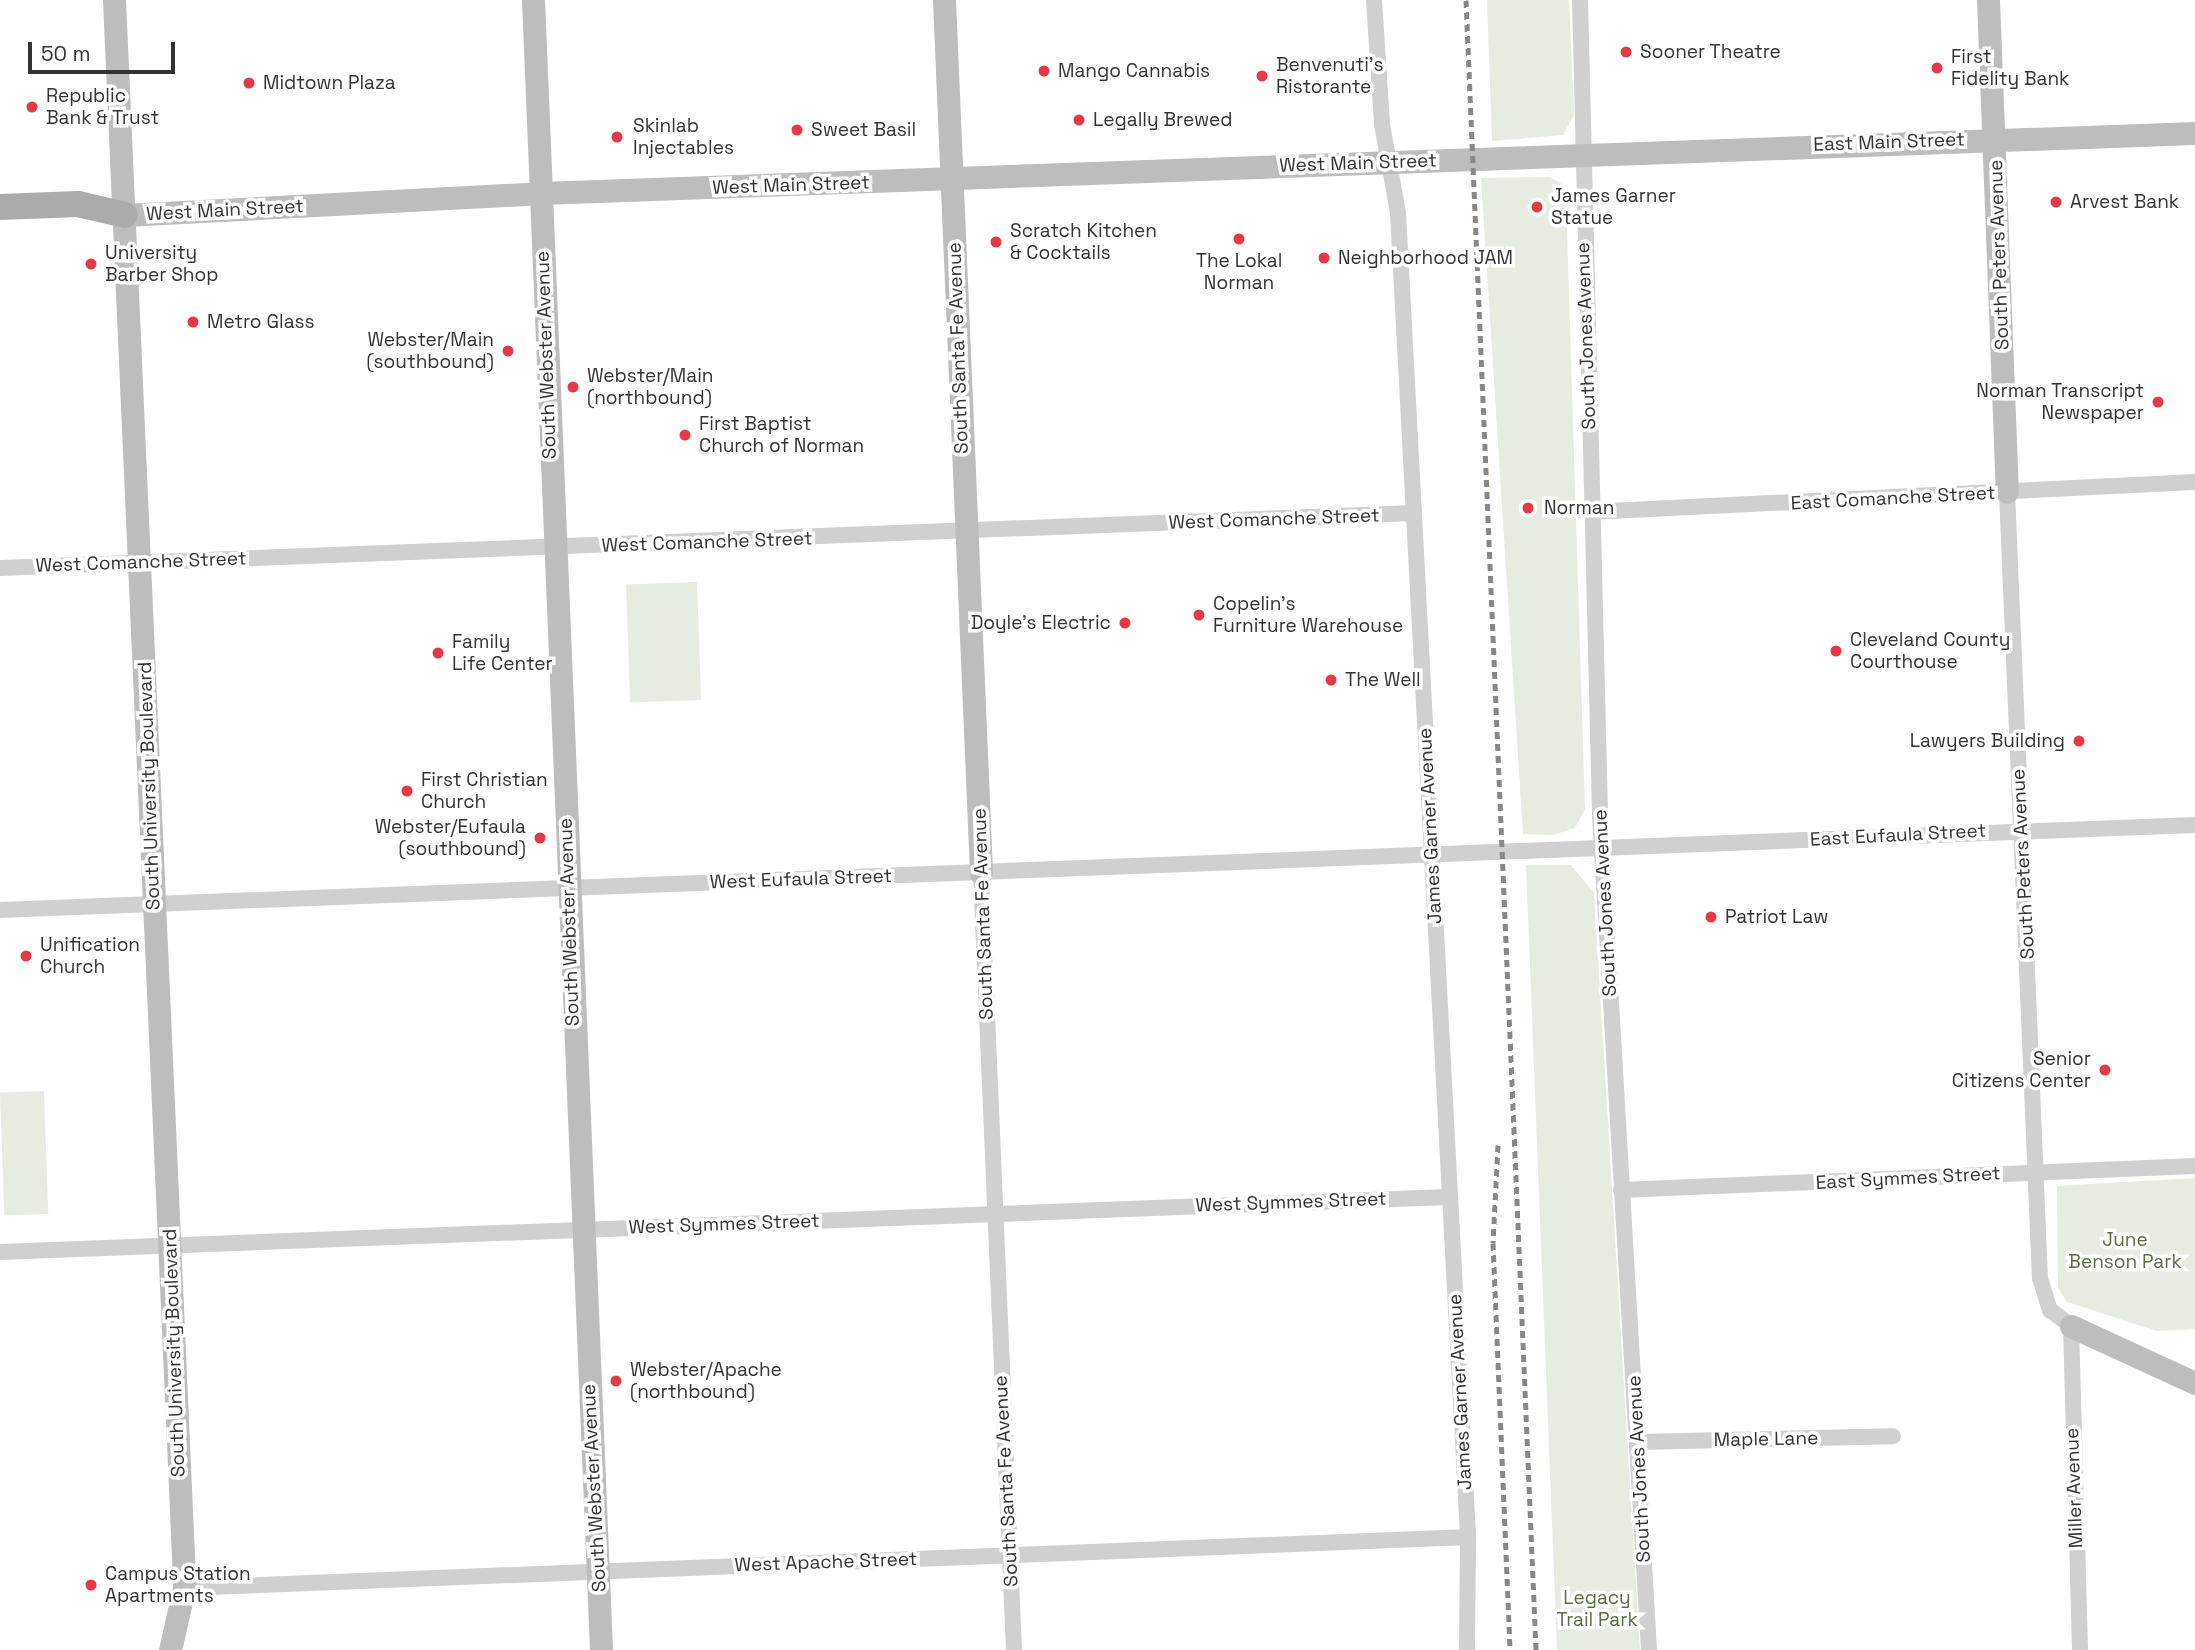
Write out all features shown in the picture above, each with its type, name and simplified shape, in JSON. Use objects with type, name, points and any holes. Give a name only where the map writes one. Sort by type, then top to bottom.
[{"type":"main road","name":"West Main Street","points":[[0,207],[78,204],[125,215]]},
{"type":"street","name":"South University Boulevard","points":[[114,0],[184,1588],[170,1650]]},
{"type":"street","name":"South Webster Avenue","points":[[533,0],[553,547],[601,1650]]},
{"type":"street","name":"South Santa Fe Avenue","points":[[944,0],[1014,1650]]},
{"type":"street","name":"South Jones Avenue","points":[[1580,0],[1590,512],[1601,848],[1649,1650]]},
{"type":"street","name":"South Peters Avenue","points":[[1988,0],[2040,1278],[2050,1310],[2071,1326]]},
{"type":"street","name":"James Garner Avenue","points":[[1374,1],[1389,161],[1414,513],[1448,1197],[1468,1536],[1467,1650]]},
{"type":"street","name":"East Main Street","points":[[1583,155],[1994,138],[2195,133]]},
{"type":"street","name":"West Main Street","points":[[125,215],[541,193],[1583,155]]},
{"type":"street","name":"East Comanche Street","points":[[1590,512],[2195,482]]},
{"type":"street","name":"West Comanche Street","points":[[0,568],[1414,513]]},
{"type":"street","name":"East Eufaula Street","points":[[1601,848],[2021,829],[2195,825]]},
{"type":"street","name":"West Eufaula Street","points":[[0,910],[1601,848]]},
{"type":"street","name":"East Symmes Street","points":[[1621,1190],[2195,1166]]},
{"type":"street","name":"West Symmes Street","points":[[0,1252],[1448,1197]]},
{"type":"street","points":[[2071,1326],[2195,1383]]},
{"type":"street","name":"Miller Avenue","points":[[2071,1326],[2080,1650]]},
{"type":"street","name":"Maple Lane","points":[[1638,1442],[1894,1436]]},
{"type":"street","name":"West Apache Street","points":[[184,1588],[1468,1536]]},
{"type":"green space","points":[[1487,0],[1569,0],[1574,115],[1563,135],[1492,141]]},
{"type":"green space","points":[[1550,177],[1564,185],[1566,199],[1585,809],[1575,828],[1553,835],[1523,834],[1481,178]]},
{"type":"green space","points":[[697,582],[701,700],[630,702],[626,584]]},
{"type":"green space","name":"Legacy Trail Park","points":[[1526,865],[1571,865],[1594,893],[1640,1650],[1557,1650]]},
{"type":"green space","points":[[44,1091],[48,1214],[4,1215],[0,1093]]},
{"type":"green space","name":"June Benson Park","points":[[2195,1178],[2195,1329],[2157,1331],[2067,1302],[2058,1288],[2057,1186]]},
{"type":"railway","points":[[1466,0],[1536,1650]]},
{"type":"railway","points":[[1498,1145],[1493,1243],[1510,1650]]},
{"type":"place","name":"Sooner Theatre","points":[[1626,52]]},
{"type":"place","name":"First Fidelity Bank","points":[[1937,68]]},
{"type":"place","name":"Mango Cannabis","points":[[1044,71]]},
{"type":"place","name":"Benvenuti's Ristorante","points":[[1262,76]]},
{"type":"place","name":"Midtown Plaza","points":[[249,83]]},
{"type":"place","name":"Republic Bank & Trust","points":[[32,107]]},
{"type":"place","name":"Legally Brewed","points":[[1079,120]]},
{"type":"place","name":"Sweet Basil","points":[[797,130]]},
{"type":"place","name":"Skinlab Injectables","points":[[617,137]]},
{"type":"place","name":"Arvest Bank","points":[[2056,202]]},
{"type":"place","name":"James Garner Statue","points":[[1537,207]]},
{"type":"place","name":"The Lokal Norman","points":[[1239,239]]},
{"type":"place","name":"Scratch Kitchen & Cocktails","points":[[996,242]]},
{"type":"place","name":"Neighborhood JAM","points":[[1324,258]]},
{"type":"place","name":"University Barber Shop","points":[[91,264]]},
{"type":"place","name":"Metro Glass","points":[[193,322]]},
{"type":"place","name":"Webster/Main (southbound)","points":[[508,351]]},
{"type":"place","name":"Webster/Main (northbound)","points":[[573,387]]},
{"type":"place","name":"Norman Transcript Newspaper","points":[[2158,402]]},
{"type":"place","name":"First Baptist Church of Norman","points":[[685,435]]},
{"type":"place","name":"Norman","points":[[1528,508]]},
{"type":"place","name":"Copelin's Furniture Warehouse","points":[[1199,615]]},
{"type":"place","name":"Doyle's Electric","points":[[1125,623]]},
{"type":"place","name":"Cleveland County Courthouse","points":[[1836,651]]},
{"type":"place","name":"Family Life Center","points":[[438,653]]},
{"type":"place","name":"The Well","points":[[1331,680]]},
{"type":"place","name":"Lawyers Building","points":[[2079,741]]},
{"type":"place","name":"First Christian Church","points":[[407,791]]},
{"type":"place","name":"Webster/Eufaula (southbound)","points":[[540,838]]},
{"type":"place","name":"Patriot Law","points":[[1711,917]]},
{"type":"place","name":"Unification Church","points":[[26,956]]},
{"type":"place","name":"Senior Citizens Center","points":[[2105,1070]]},
{"type":"place","name":"Webster/Apache (northbound)","points":[[616,1381]]},
{"type":"place","name":"Campus Station Apartments","points":[[91,1585]]}]
